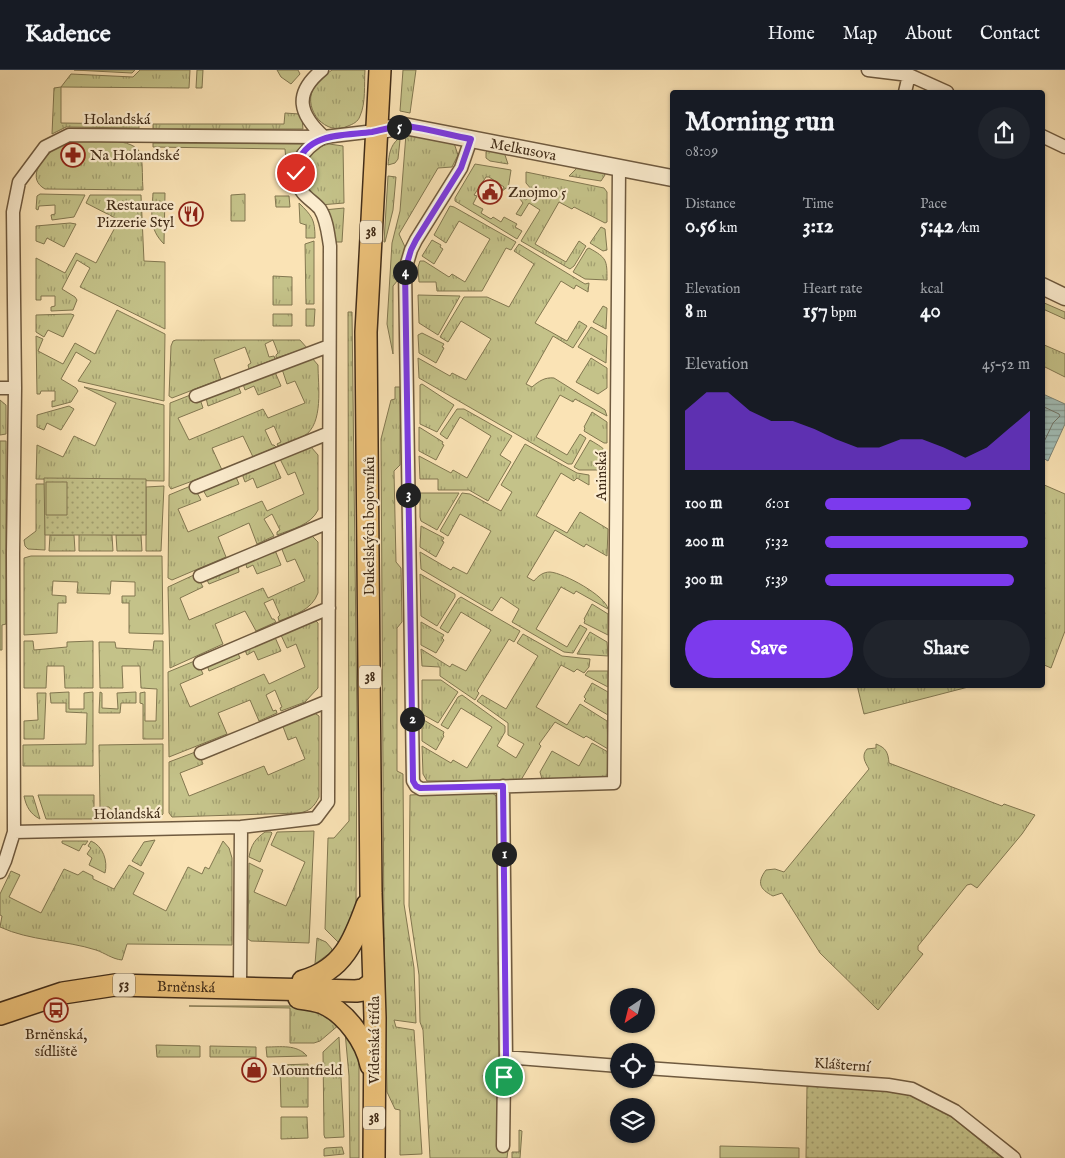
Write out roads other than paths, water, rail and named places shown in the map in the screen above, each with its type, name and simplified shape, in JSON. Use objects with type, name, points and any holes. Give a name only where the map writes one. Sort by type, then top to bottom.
[{"type":"main road","name":"Dukelských bojovníků","points":[[373,983],[366,332],[375,131],[380,70]]},
{"type":"main road","points":[[303,981],[318,976],[345,954],[356,934],[371,893]]},
{"type":"main road","points":[[247,987],[359,977],[373,983]]},
{"type":"main road","name":"Brněnská","points":[[0,1014],[64,992],[100,986],[130,984],[356,991],[367,988],[373,983]]},
{"type":"main road","name":"Vídeňská třída","points":[[373,983],[374,1158]]},
{"type":"main road","points":[[247,987],[322,1003],[338,1012],[364,1045],[374,1078]]},
{"type":"street","points":[[247,987],[241,827],[316,818],[328,802],[330,246],[327,227],[319,208],[302,192],[296,173],[300,157],[307,149],[324,137],[315,129],[302,107],[307,84],[322,70]]},
{"type":"street","points":[[868,70],[909,75],[943,90]]},
{"type":"street","points":[[905,90],[909,75]]},
{"type":"street","name":"Melkusova","points":[[375,131],[404,126],[670,178]]},
{"type":"street","name":"Holandská","points":[[0,872],[6,861],[14,832],[13,554],[15,388],[13,212],[19,182],[45,147],[69,135],[324,137],[375,131]]},
{"type":"street","points":[[1045,137],[1065,146]]},
{"type":"street","points":[[471,139],[461,168],[416,240],[405,270],[413,781],[420,788],[503,786],[506,1057],[503,1146]]},
{"type":"street","name":"Aninská","points":[[503,786],[614,783],[619,169]]},
{"type":"street","points":[[1045,287],[1065,296]]},
{"type":"street","points":[[196,396],[329,346]]},
{"type":"street","points":[[0,388],[15,388]]},
{"type":"street","points":[[196,488],[329,433]]},
{"type":"street","points":[[200,576],[329,522]]},
{"type":"street","points":[[200,663],[328,608]]},
{"type":"street","points":[[201,752],[328,701]]},
{"type":"street","name":"Holandská","points":[[14,832],[241,827]]},
{"type":"street","points":[[506,1057],[610,1065]]},
{"type":"street","name":"Klášterní","points":[[655,1069],[888,1084],[912,1089],[954,1112],[1014,1158]]},
{"type":"water","points":[[1045,395],[1065,404],[1065,424],[1048,461],[1045,459]]},
{"type":"place","name":"Na Holandské","points":[[73,155]]},
{"type":"place","name":"Znojmo 5","points":[[490,192]]},
{"type":"place","name":"Restaurace Pizzerie Styl","points":[[191,214]]},
{"type":"place","name":"Brněnská, sídliště","points":[[56,1010]]},
{"type":"place","name":"Mountfield","points":[[254,1070]]}]
